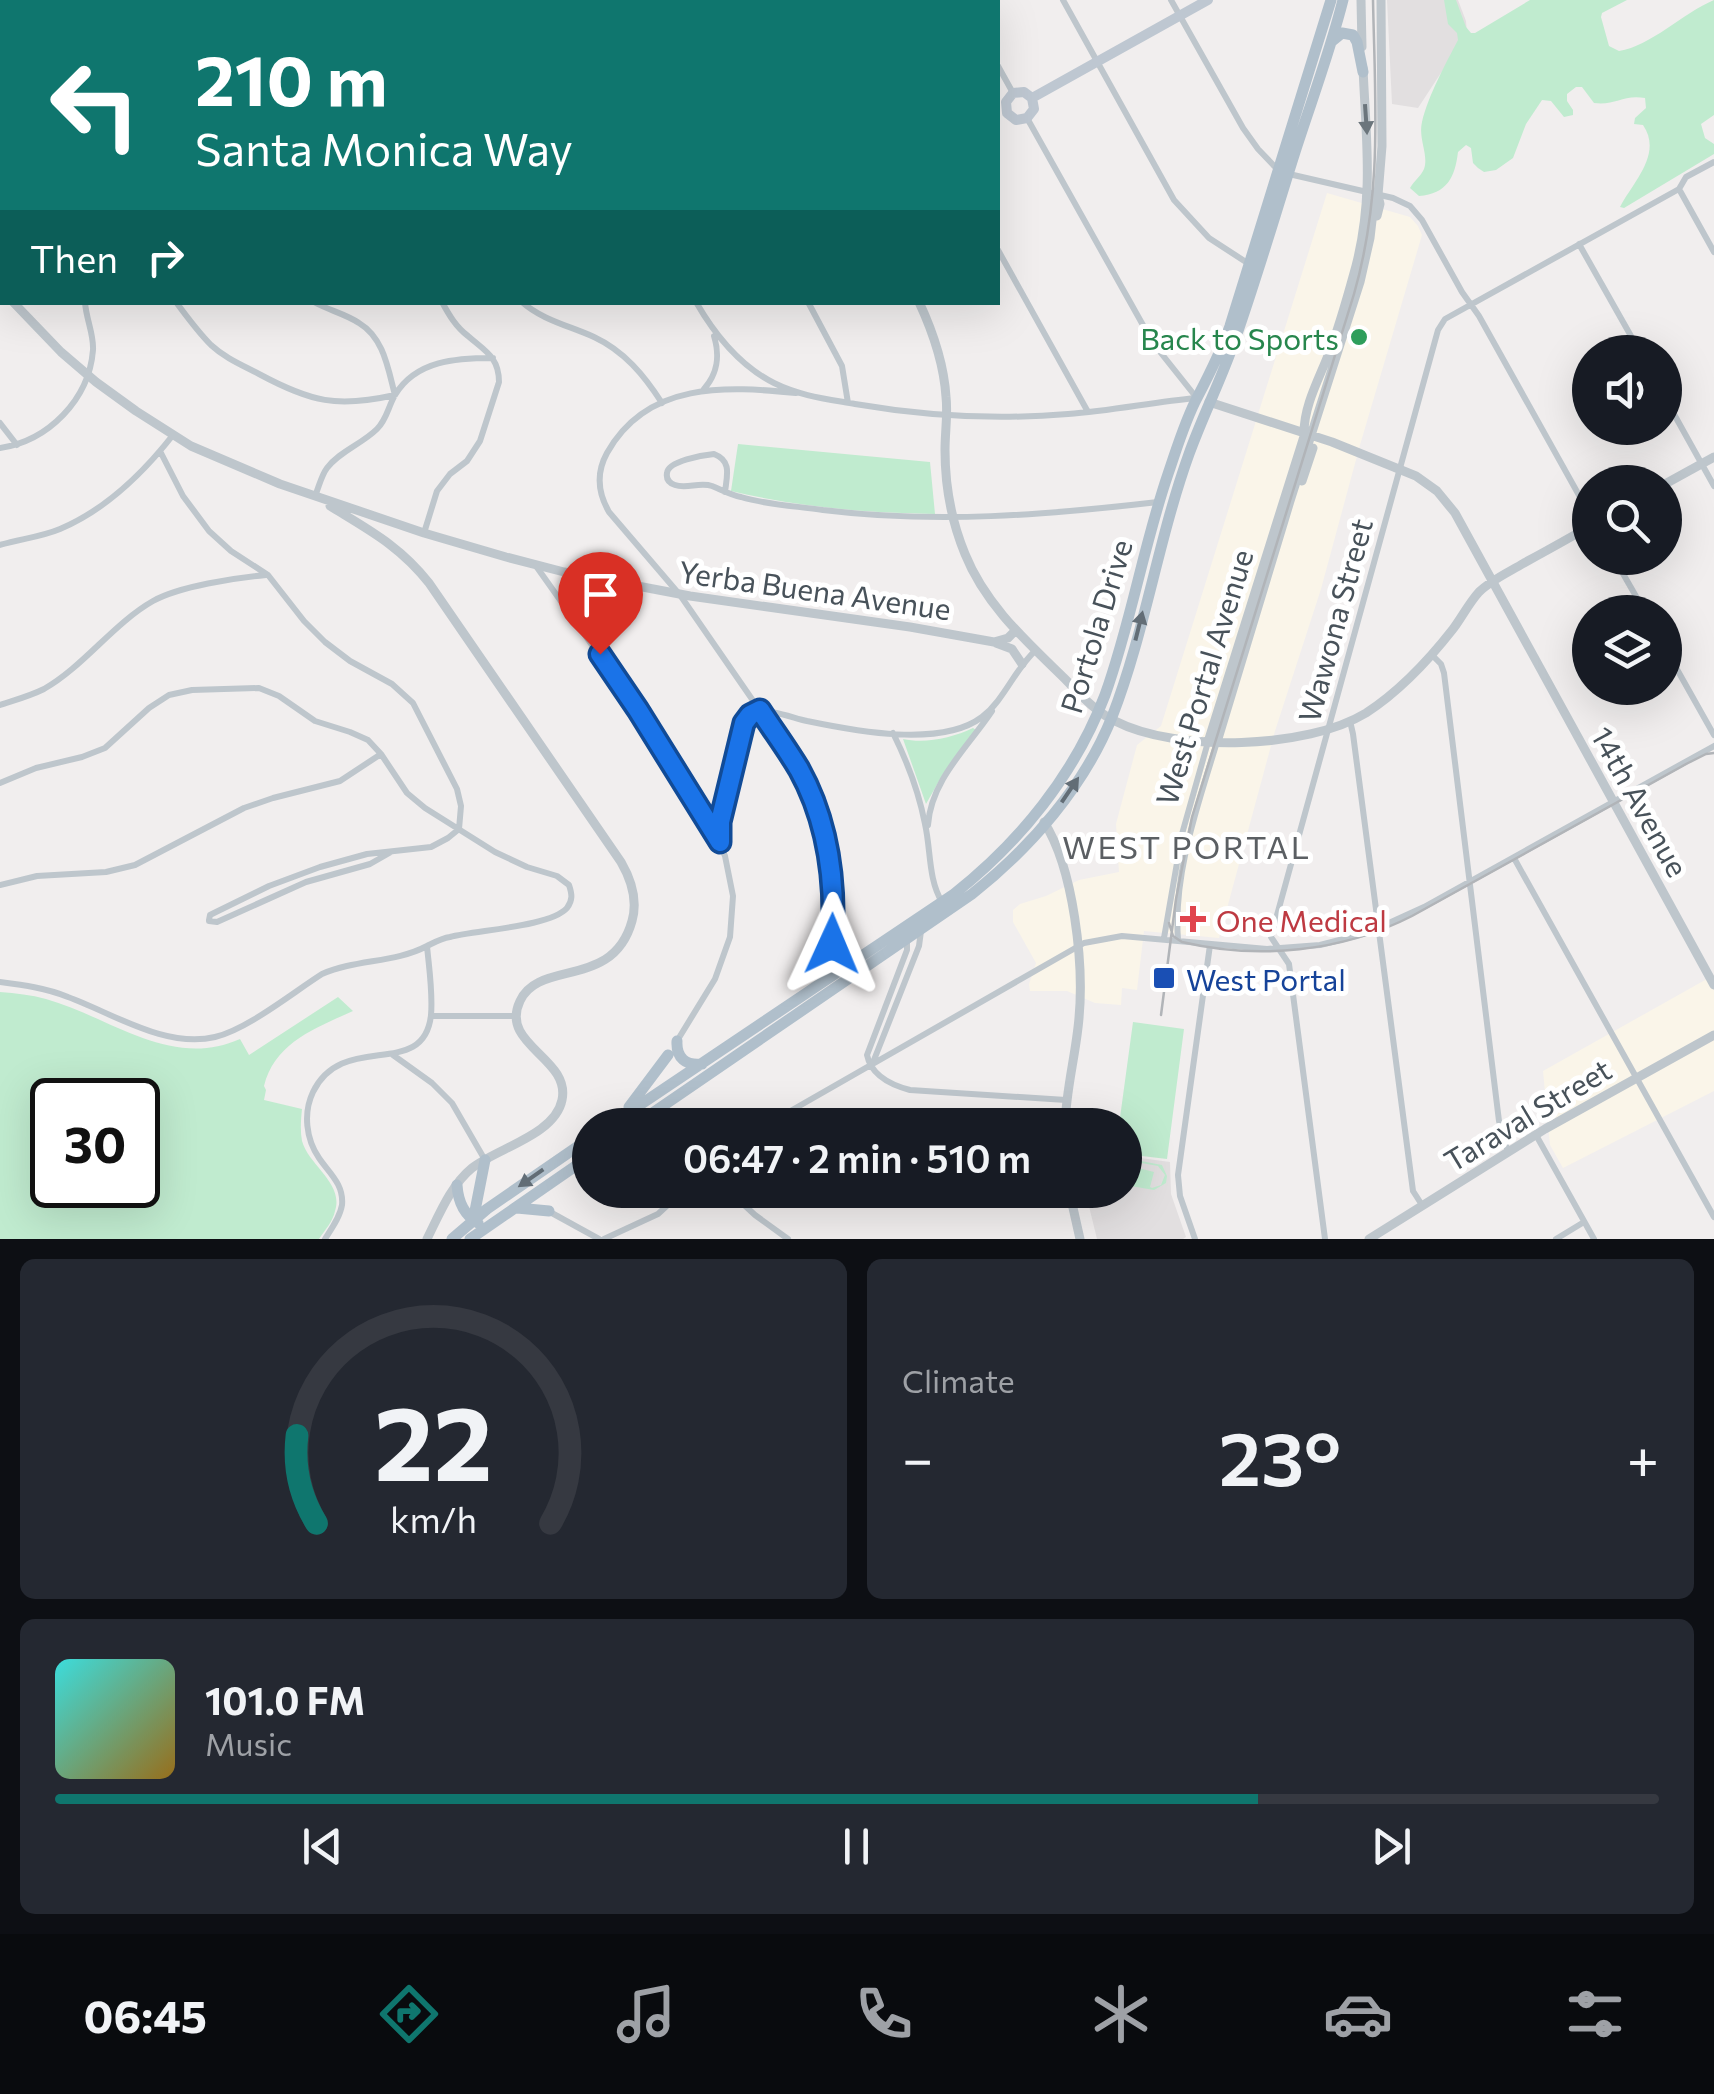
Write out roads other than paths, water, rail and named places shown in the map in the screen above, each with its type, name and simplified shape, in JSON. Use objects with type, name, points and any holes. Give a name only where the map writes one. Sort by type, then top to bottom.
[{"type":"main road","points":[[1032,98],[1208,0]]},
{"type":"main road","name":"Portola Drive","points":[[661,1108],[986,883],[1046,824],[1082,772],[1111,719],[1130,664],[1203,400],[1239,328],[1331,0]]},
{"type":"main road","name":"Portola Drive","points":[[635,1108],[942,903],[1003,851],[1070,765],[1098,711],[1159,502],[1224,344],[1343,0]]},
{"type":"main road","points":[[1331,42],[1342,33],[1352,35],[1363,72]]},
{"type":"main road","points":[[1024,92],[1032,98],[1034,110],[1027,118],[1016,120],[1002,115],[1012,93],[1024,92]]},
{"type":"main road","points":[[677,1041],[682,1060],[702,1064]]},
{"type":"main road","points":[[668,1055],[666,1068],[682,1094]]},
{"type":"main road","points":[[628,1108],[668,1055]]},
{"type":"main road","points":[[452,1239],[572,1151]]},
{"type":"main road","points":[[469,1239],[485,1160]]},
{"type":"main road","points":[[469,1239],[572,1168]]},
{"type":"main road","points":[[457,1185],[461,1204],[473,1221],[493,1222]]},
{"type":"main road","points":[[544,1187],[539,1199],[549,1212]]},
{"type":"main road","points":[[512,1208],[549,1212]]},
{"type":"street","points":[[1062,0],[1174,200],[1209,238],[1250,265]]},
{"type":"street","points":[[1171,0],[1250,140],[1284,172],[1399,200],[1415,210],[1572,483]]},
{"type":"street","name":"West Portal Avenue","points":[[1164,938],[1182,834],[1289,509],[1314,446],[1308,434],[1356,297],[1370,238],[1374,203],[1361,0]]},
{"type":"street","name":"West Portal Avenue","points":[[1178,940],[1177,914],[1185,858],[1213,742],[1308,434],[1373,194],[1382,146],[1382,0]]},
{"type":"street","points":[[1000,70],[1012,93]]},
{"type":"street","points":[[1027,118],[1153,343],[1203,400]]},
{"type":"street","name":"Wawona Street","points":[[1324,1239],[1289,964],[1270,937],[1438,330],[1445,319],[1678,189],[1683,180],[1714,162]]},
{"type":"street","points":[[1678,189],[1714,252]]},
{"type":"street","points":[[1579,244],[1630,335]]},
{"type":"street","points":[[1000,254],[1088,412]]},
{"type":"street","name":"Yerba Buena Avenue","points":[[16,305],[87,374],[173,435],[242,469],[370,515],[535,564],[680,594],[994,642]]},
{"type":"street","points":[[0,448],[17,446],[45,432],[65,414],[91,362],[93,338],[86,305]]},
{"type":"street","points":[[178,305],[218,351],[296,392],[339,402],[396,395]]},
{"type":"street","points":[[321,305],[368,330],[381,347],[396,395]]},
{"type":"street","points":[[424,533],[437,491],[467,461],[480,441],[500,382],[494,358],[461,330],[444,305]]},
{"type":"street","points":[[526,305],[614,349],[644,376],[662,402]]},
{"type":"street","points":[[697,305],[711,327],[745,364],[796,393]]},
{"type":"street","points":[[810,305],[842,366],[848,403]]},
{"type":"street","points":[[920,305],[944,377],[946,466],[953,519],[964,552],[979,583],[1016,630],[1098,711],[1111,719],[1156,734],[1213,742],[1270,740],[1328,729],[1379,704],[1415,673],[1476,596],[1492,582],[1572,536]]},
{"type":"street","points":[[704,390],[717,364],[711,327]]},
{"type":"street","points":[[315,496],[330,464],[374,431],[410,378],[441,362],[494,358]]},
{"type":"street","points":[[838,973],[832,953],[830,861],[823,830],[799,769],[680,594],[604,502],[600,481],[603,461],[618,437],[638,417],[662,402],[722,388],[796,393],[947,415],[1088,412],[1203,400]]},
{"type":"street","name":"14th Avenue","points":[[1203,400],[1400,469],[1426,482],[1445,500],[1714,985]]},
{"type":"street","points":[[0,422],[17,446]]},
{"type":"street","points":[[1682,428],[1714,486]]},
{"type":"street","points":[[0,545],[44,535],[85,516],[111,499],[173,435]]},
{"type":"street","points":[[160,451],[183,496],[209,531],[268,575],[325,642],[392,684],[413,703],[460,797],[462,814],[459,830],[431,847],[392,852],[352,858],[303,872],[210,915],[208,920],[217,922],[306,882],[370,864],[392,852]]},
{"type":"street","points":[[725,492],[727,466],[714,454],[669,467],[667,479],[672,484],[702,484],[725,492],[757,501],[866,515],[953,519],[1063,513],[1159,502]]},
{"type":"street","points":[[1682,475],[1714,456]]},
{"type":"street","name":"Yerba Buena Avenue","points":[[315,496],[398,549],[429,583],[631,882],[633,917],[618,949],[588,970],[536,984],[521,997],[516,1016]]},
{"type":"street","points":[[361,524],[370,515]]},
{"type":"street","points":[[535,564],[619,682],[720,842],[729,869],[733,896],[730,937],[714,979],[668,1055]]},
{"type":"street","points":[[0,704],[34,694],[54,682],[144,606],[162,596],[268,575]]},
{"type":"street","points":[[994,642],[1008,638],[1016,630]]},
{"type":"street","points":[[994,642],[1012,649],[1022,664]]},
{"type":"street","points":[[928,838],[931,802],[940,782],[1022,664],[1036,650]]},
{"type":"street","points":[[1432,655],[1444,673],[1499,1121],[1508,1152]]},
{"type":"street","points":[[1682,678],[1714,735]]},
{"type":"street","points":[[0,783],[36,768],[95,753],[169,695],[248,687],[270,691],[315,722],[359,735],[381,754],[406,793],[425,808],[510,860],[564,880],[572,892],[568,907],[554,916],[450,936],[405,956],[335,968],[230,1032],[204,1039],[141,1028],[52,991],[0,982]]},
{"type":"street","points":[[720,842],[720,822],[744,723],[750,715],[760,710],[828,725],[926,735],[954,731],[979,719],[998,702]]},
{"type":"street","points":[[1350,720],[1413,1191],[1422,1206]]},
{"type":"street","points":[[892,733],[915,787],[934,884],[942,903]]},
{"type":"street","points":[[797,1108],[1078,946],[1111,936],[1279,949],[1320,945],[1379,929],[1714,746]]},
{"type":"street","points":[[0,885],[37,876],[106,872],[135,865],[244,808],[340,781],[381,754]]},
{"type":"street","points":[[1037,812],[1060,857],[1078,946],[1079,1018],[1066,1108]]},
{"type":"street","points":[[1514,858],[1714,1217]]},
{"type":"street","points":[[871,1066],[922,930]]},
{"type":"street","points":[[906,940],[908,950],[866,1060],[887,1082],[910,1090],[1066,1100]]},
{"type":"street","points":[[1196,1239],[1180,1196],[1178,1163],[1210,945]]},
{"type":"street","points":[[325,1239],[339,1216],[342,1198],[337,1181],[313,1148],[307,1124],[310,1099],[322,1078],[342,1062],[392,1054],[419,1042],[431,1016],[427,946]]},
{"type":"street","points":[[426,1239],[457,1185],[474,1166],[547,1124],[560,1109],[563,1090],[557,1073],[521,1034],[516,1016],[431,1016]]},
{"type":"street","name":"Taraval Street","points":[[1369,1239],[1536,1134],[1714,1035]]},
{"type":"street","points":[[392,1054],[452,1103],[485,1160]]},
{"type":"street","points":[[1536,1134],[1594,1239]]},
{"type":"street","points":[[549,1212],[602,1239],[664,1208]]},
{"type":"street","points":[[747,1208],[788,1239]]},
{"type":"street","points":[[1073,1208],[1080,1239]]},
{"type":"street","points":[[1556,1239],[1584,1222]]},
{"type":"tram line","points":[[1161,1015],[1176,899],[1192,817],[1363,257],[1375,148],[1373,0]]},
{"type":"tram line","points":[[1169,923],[1173,936],[1182,942],[1240,951],[1299,949],[1357,938],[1412,916],[1688,763],[1714,753]]},
{"type":"place","name":"Back to Sports","points":[[1359,337]]},
{"type":"place","name":"One Medical","points":[[1193,919]]},
{"type":"place","name":"West Portal","points":[[1164,978]]},
{"type":"district","name":"WEST PORTAL","points":[[1187,846]]}]
